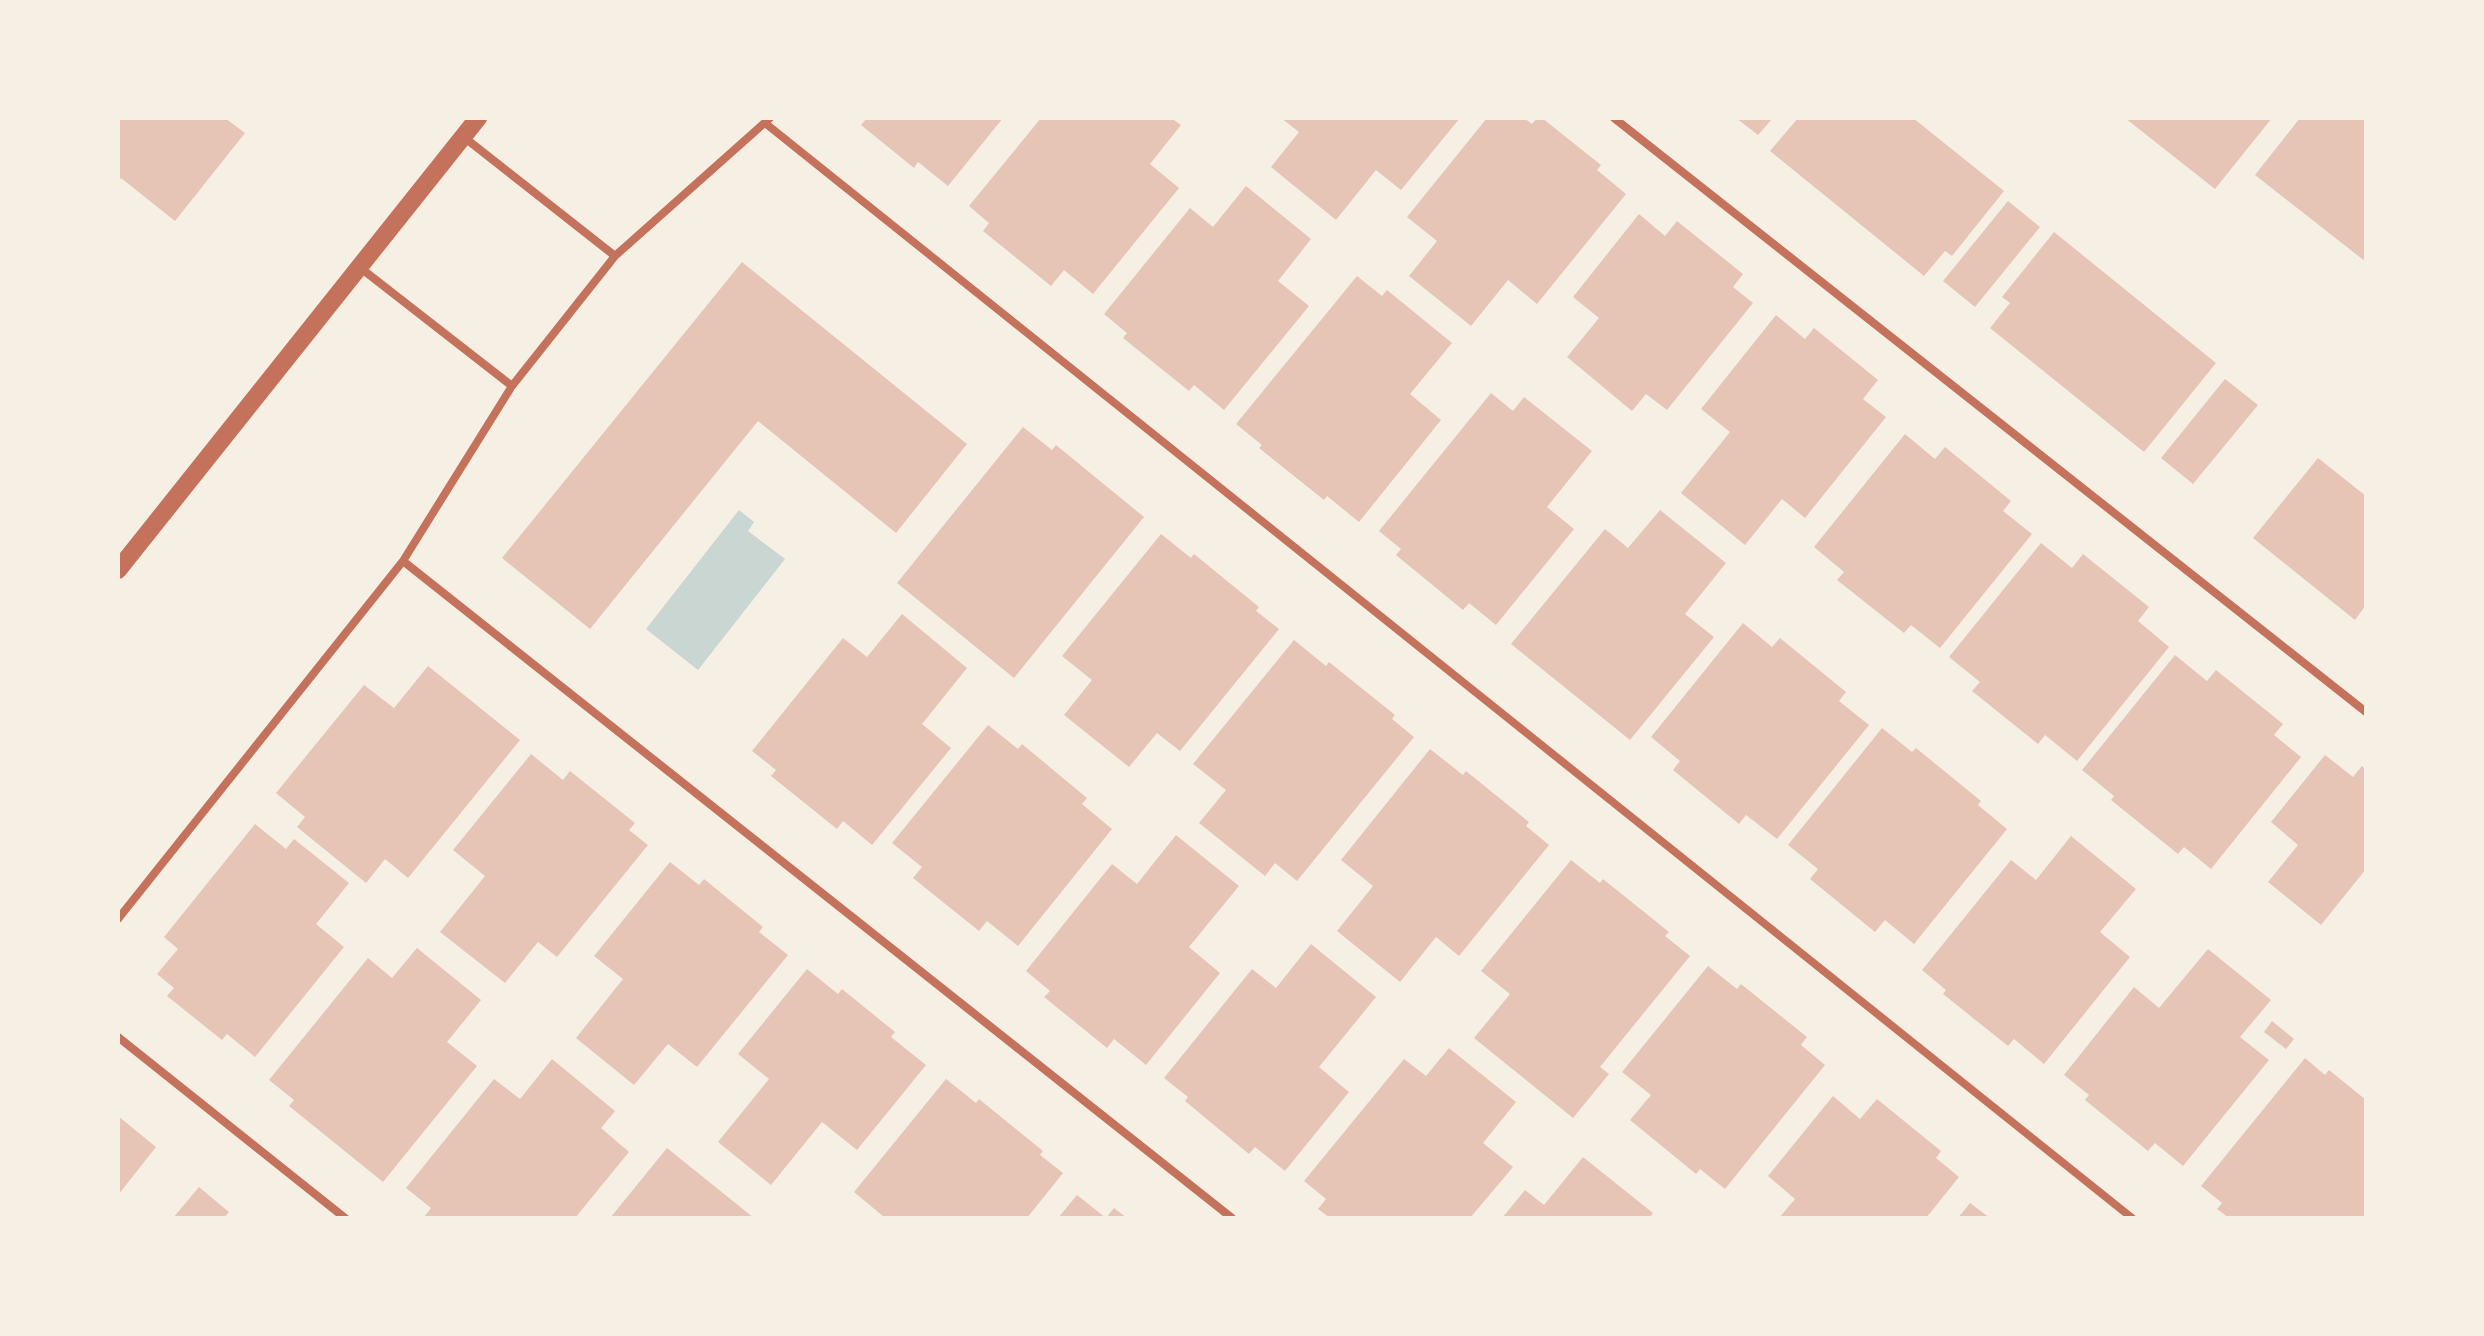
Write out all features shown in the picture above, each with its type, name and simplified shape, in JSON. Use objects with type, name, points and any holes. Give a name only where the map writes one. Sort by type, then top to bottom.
[{"type":"street","points":[[118,570],[478,118]]},
{"type":"lane","points":[[1614,118],[2366,712]]},
{"type":"lane","points":[[118,919],[402,561],[512,386],[615,256],[767,120],[2132,1218]]},
{"type":"lane","points":[[463,136],[615,256]]},
{"type":"lane","points":[[358,266],[512,386]]},
{"type":"lane","points":[[402,561],[1232,1218]]},
{"type":"lane","points":[[118,1037],[345,1218]]},
{"type":"shaded area","points":[[739,510],[754,522],[748,531],[785,559],[698,670],[646,629]]},
{"type":"building","points":[[118,118],[225,118],[245,133],[175,221],[121,178],[118,182]]},
{"type":"building","points":[[867,118],[1003,118],[948,186],[918,162],[914,168],[861,125]]},
{"type":"building","points":[[1041,118],[1171,118],[1181,125],[1150,164],[1179,188],[1093,294],[1064,270],[1051,286],[983,231],[989,223],[969,206]]},
{"type":"building","points":[[1281,118],[1460,118],[1401,190],[1376,170],[1336,220],[1271,167],[1299,132]]},
{"type":"building","points":[[1487,118],[1524,118],[1532,124],[1542,118],[1601,165],[1597,170],[1626,194],[1537,304],[1508,280],[1471,326],[1409,276],[1437,241],[1407,217]]},
{"type":"building","points":[[1736,118],[1773,118],[1758,135]]},
{"type":"building","points":[[1798,118],[1913,118],[2004,191],[1952,256],[1945,251],[1924,276],[1770,151]]},
{"type":"building","points":[[2125,118],[2272,118],[2215,189]]},
{"type":"building","points":[[2300,118],[2366,118],[2366,262],[2255,175]]},
{"type":"building","points":[[1246,186],[1311,239],[1278,281],[1309,306],[1224,410],[1194,385],[1189,391],[1123,338],[1127,333],[1104,314],[1190,208],[1213,227]]},
{"type":"building","points":[[2008,201],[2040,227],[1975,307],[1943,281]]},
{"type":"building","points":[[1639,214],[1665,236],[1677,221],[1743,274],[1733,287],[1753,303],[1667,410],[1646,394],[1632,411],[1567,357],[1599,318],[1573,297]]},
{"type":"building","points":[[2054,232],[2216,363],[2144,452],[1990,328],[2010,303],[2002,297]]},
{"type":"building","points":[[742,262],[967,444],[896,533],[758,421],[590,629],[502,558]]},
{"type":"building","points":[[1357,276],[1382,296],[1387,290],[1452,343],[1410,394],[1441,420],[1359,522],[1327,496],[1324,500],[1259,448],[1262,445],[1236,424]]},
{"type":"building","points":[[1776,315],[1805,339],[1814,328],[1878,380],[1863,399],[1886,417],[1805,518],[1782,499],[1745,545],[1681,493],[1730,432],[1701,409]]},
{"type":"building","points":[[2225,379],[2258,405],[2193,484],[2161,458]]},
{"type":"building","points":[[1491,393],[1513,411],[1524,397],[1592,451],[1547,507],[1574,529],[1496,625],[1469,603],[1463,610],[1396,555],[1401,549],[1379,531]]},
{"type":"building","points":[[1023,427],[1052,450],[1056,445],[1144,517],[1014,678],[897,583]]},
{"type":"building","points":[[1905,434],[1935,459],[1945,447],[2011,501],[2003,511],[2032,534],[1940,648],[1911,625],[1904,633],[1837,580],[1844,572],[1814,547]]},
{"type":"building","points":[[2318,458],[2366,496],[2366,605],[2355,620],[2253,538]]},
{"type":"building","points":[[1660,510],[1726,563],[1685,614],[1714,637],[1630,740],[1511,644],[1605,529],[1628,548]]},
{"type":"building","points":[[1161,534],[1191,558],[1194,554],[1259,607],[1256,611],[1279,629],[1180,751],[1157,733],[1129,767],[1064,715],[1092,680],[1062,656]]},
{"type":"building","points":[[2041,543],[2072,568],[2083,554],[2149,607],[2138,621],[2169,647],[2077,761],[2045,735],[2038,744],[1972,691],[1980,682],[1949,657]]},
{"type":"building","points":[[902,614],[967,668],[922,724],[951,748],[872,845],[843,821],[837,829],[771,776],[776,770],[752,751],[843,638],[867,657]]},
{"type":"building","points":[[1743,623],[1772,647],[1780,638],[1846,692],[1839,701],[1869,725],[1777,839],[1746,815],[1739,824],[1673,770],[1680,761],[1651,737]]},
{"type":"building","points":[[1294,640],[1326,666],[1329,662],[1395,715],[1392,719],[1414,737],[1297,881],[1275,863],[1265,876],[1199,823],[1226,790],[1193,764]]},
{"type":"building","points":[[2175,655],[2207,681],[2216,670],[2283,724],[2274,735],[2301,757],[2211,869],[2184,847],[2178,854],[2111,800],[2114,796],[2082,770]]},
{"type":"building","points":[[428,666],[520,740],[408,878],[385,859],[366,883],[297,827],[305,817],[276,793],[364,685],[394,708]]},
{"type":"building","points":[[988,725],[1018,749],[1022,744],[1087,798],[1082,804],[1112,829],[1018,946],[987,921],[979,931],[913,878],[922,867],[892,843]]},
{"type":"building","points":[[1882,728],[1912,752],[1916,748],[1981,801],[1978,805],[2007,829],[1914,944],[1885,920],[1875,932],[1810,879],[1818,869],[1788,845]]},
{"type":"building","points":[[1430,749],[1463,775],[1466,771],[1529,822],[1526,826],[1549,845],[1459,956],[1436,937],[1400,982],[1337,931],[1373,886],[1341,860]]},
{"type":"building","points":[[531,754],[563,780],[570,771],[635,823],[629,830],[648,845],[557,957],[538,942],[505,983],[440,932],[485,876],[453,850]]},
{"type":"building","points":[[2325,755],[2353,777],[2362,766],[2366,770],[2366,869],[2321,925],[2268,882],[2298,845],[2271,822]]},
{"type":"building","points":[[255,824],[286,849],[294,839],[349,883],[316,924],[344,947],[255,1057],[227,1034],[222,1040],[167,996],[174,988],[157,974],[178,949],[164,937]]},
{"type":"building","points":[[1176,835],[1239,886],[1189,947],[1220,973],[1146,1065],[1114,1039],[1107,1048],[1044,997],[1050,991],[1026,971],[1112,864],[1137,884]]},
{"type":"building","points":[[2071,836],[2136,889],[2100,932],[2130,957],[2044,1064],[2014,1039],[2008,1046],[1943,994],[1946,990],[1922,970],[2011,860],[2036,880]]},
{"type":"building","points":[[1571,860],[1600,883],[1603,879],[1669,932],[1665,936],[1690,956],[1600,1067],[1609,1074],[1573,1118],[1474,1038],[1510,994],[1481,971]]},
{"type":"building","points":[[670,862],[699,885],[704,879],[763,927],[759,932],[788,955],[697,1067],[668,1044],[634,1085],[576,1038],[623,979],[594,956]]},
{"type":"building","points":[[1311,944],[1376,997],[1319,1067],[1349,1092],[1285,1171],[1255,1147],[1249,1154],[1185,1101],[1188,1097],[1164,1078],[1252,969],[1276,988]]},
{"type":"building","points":[[417,948],[481,1000],[447,1042],[477,1066],[383,1182],[289,1106],[294,1100],[269,1080],[368,958],[392,978]]},
{"type":"building","points":[[2208,949],[2271,1000],[2240,1037],[2269,1060],[2183,1166],[2155,1143],[2148,1151],[2085,1100],[2089,1095],[2064,1075],[2134,987],[2159,1008]]},
{"type":"building","points":[[1708,966],[1737,989],[1741,984],[1807,1037],[1801,1045],[1825,1065],[1725,1189],[1700,1169],[1696,1174],[1630,1120],[1651,1095],[1622,1072]]},
{"type":"building","points":[[807,969],[838,994],[842,989],[895,1032],[891,1037],[926,1065],[857,1150],[822,1122],[771,1185],[718,1142],[769,1079],[738,1054]]},
{"type":"building","points":[[2272,1021],[2294,1039],[2286,1049],[2264,1032]]},
{"type":"building","points":[[1449,1048],[1516,1102],[1483,1143],[1513,1167],[1470,1218],[1330,1218],[1318,1209],[1326,1199],[1304,1181],[1404,1059],[1426,1076]]},
{"type":"building","points":[[2305,1058],[2325,1075],[2329,1070],[2366,1100],[2366,1218],[2229,1218],[2217,1209],[2222,1203],[2201,1186]]},
{"type":"building","points":[[552,1059],[615,1111],[601,1128],[629,1152],[575,1218],[424,1217],[431,1208],[406,1188],[494,1079],[520,1099]]},
{"type":"building","points":[[946,1079],[976,1103],[979,1099],[1043,1151],[1040,1155],[1063,1173],[1027,1218],[883,1218],[854,1192]]},
{"type":"building","points":[[1833,1096],[1860,1119],[1877,1099],[1941,1151],[1936,1158],[1959,1177],[1926,1218],[1779,1218],[1795,1199],[1768,1176]]},
{"type":"building","points":[[118,1116],[156,1147],[118,1195]]},
{"type":"building","points":[[667,1148],[754,1218],[610,1218]]},
{"type":"building","points":[[1583,1157],[1653,1213],[1649,1218],[1502,1218],[1525,1190],[1544,1205]]},
{"type":"building","points":[[199,1187],[229,1212],[224,1218],[173,1218]]},
{"type":"building","points":[[1077,1195],[1106,1218],[1058,1218]]},
{"type":"building","points":[[1970,1203],[1990,1218],[1958,1218]]},
{"type":"building","points":[[1114,1208],[1127,1218],[1106,1218]]}]
